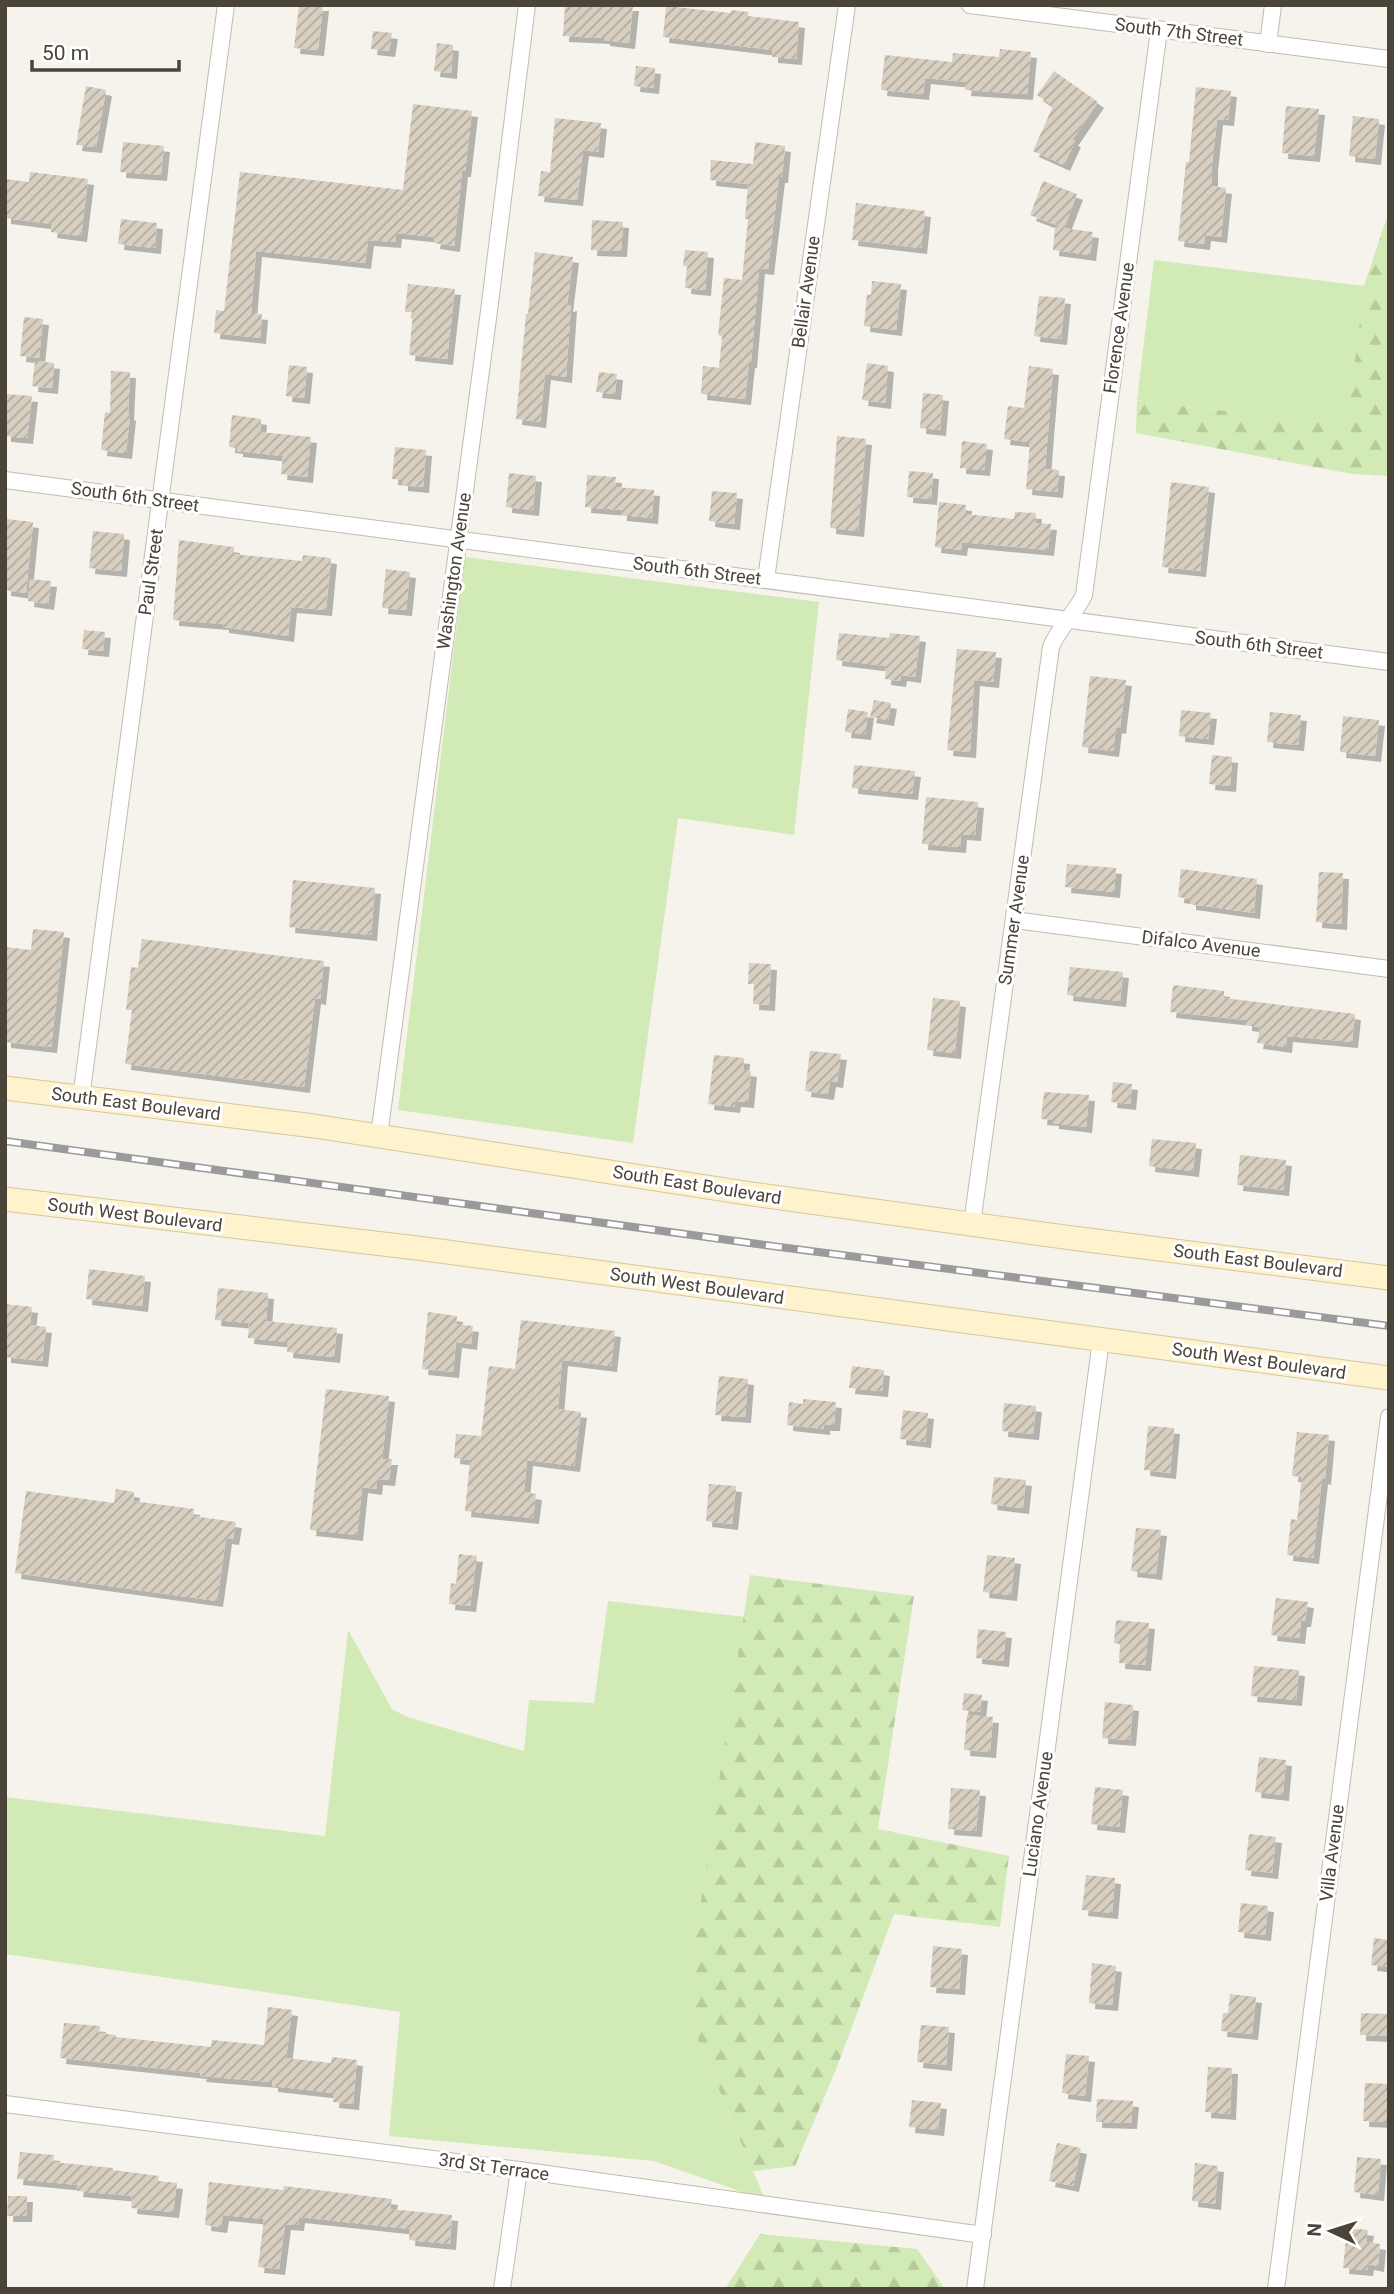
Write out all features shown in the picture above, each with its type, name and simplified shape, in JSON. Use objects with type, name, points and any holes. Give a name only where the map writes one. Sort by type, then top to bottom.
[{"type":"main road","name":"South East Boulevard","points":[[5,1088],[379,1136],[752,1194],[1389,1278]]},
{"type":"main road","name":"South West Boulevard","points":[[5,1199],[411,1248],[1389,1378]]},
{"type":"street","name":"Paul Street","points":[[81,1098],[226,5]]},
{"type":"street","name":"Washington Avenue","points":[[379,1136],[527,5]]},
{"type":"street","name":"Bellair Avenue","points":[[766,579],[847,5]]},
{"type":"street","name":"South 7th Street","points":[[972,5],[1389,59]]},
{"type":"street","points":[[1268,44],[1273,5]]},
{"type":"street","name":"Florence Avenue","points":[[1066,621],[1084,595],[1159,30]]},
{"type":"street","name":"South 6th Street","points":[[5,480],[1389,662]]},
{"type":"street","name":"Summer Avenue","points":[[972,1224],[1051,647],[1057,632],[1066,621]]},
{"type":"street","name":"Difalco Avenue","points":[[1014,920],[1389,969]]},
{"type":"street","name":"Luciano Avenue","points":[[975,2289],[1101,1340]]},
{"type":"street","name":"Villa Avenue","points":[[1276,2289],[1389,1418]]},
{"type":"street","name":"3rd St Terrace","points":[[5,2104],[519,2170],[983,2235]]},
{"type":"street","points":[[502,2289],[519,2170]]},
{"type":"green space","points":[[1389,211],[1389,476],[1352,474],[1136,433],[1137,400],[1347,426],[1364,286]]},
{"type":"green space","points":[[1154,260],[1364,286],[1347,426],[1137,400]]},
{"type":"green space","points":[[465,557],[819,602],[794,835],[678,818],[633,1143],[398,1110]]},
{"type":"green space","points":[[750,1575],[914,1596],[878,1829],[1009,1856],[1000,1927],[894,1914],[837,2067],[795,2166],[753,2171],[685,2008]]},
{"type":"green space","points":[[608,1601],[745,1617],[685,2008],[765,2200],[654,2161],[389,2136],[400,2012],[5,1954],[5,1797],[325,1836],[348,1630],[392,1709],[407,1717],[524,1751],[529,1700],[594,1703]]},
{"type":"green space","points":[[760,2234],[917,2249],[945,2289],[725,2289]]},
{"type":"building","points":[[299,5],[323,5],[318,50],[294,48]]},
{"type":"building","points":[[565,5],[633,5],[629,43],[604,38],[563,36]]},
{"type":"building","points":[[666,6],[731,13],[731,10],[749,12],[748,16],[799,22],[796,59],[772,57],[772,50],[663,37]]},
{"type":"building","points":[[373,31],[392,33],[389,51],[371,49]]},
{"type":"building","points":[[437,43],[453,45],[451,73],[434,71]]},
{"type":"building","points":[[1000,49],[1031,52],[1027,94],[965,90],[966,82],[925,78],[923,94],[881,90],[885,55],[952,62],[953,53],[999,57]]},
{"type":"building","points":[[636,66],[655,68],[653,88],[634,86]]},
{"type":"building","points":[[1054,71],[1098,102],[1072,140],[1075,141],[1064,165],[1033,151],[1053,106],[1037,95]]},
{"type":"building","points":[[86,86],[106,90],[96,147],[76,145]]},
{"type":"building","points":[[1196,87],[1231,91],[1228,120],[1217,119],[1212,165],[1212,186],[1226,188],[1221,237],[1205,235],[1204,244],[1178,241]]},
{"type":"building","points":[[413,104],[472,111],[454,246],[434,243],[435,237],[396,233],[395,242],[368,240],[365,263],[256,251],[251,313],[262,314],[260,338],[214,333],[216,310],[224,311],[240,172],[403,190]]},
{"type":"building","points":[[1286,106],[1319,109],[1314,156],[1282,153]]},
{"type":"building","points":[[1353,116],[1379,119],[1375,159],[1349,156]]},
{"type":"building","points":[[555,118],[601,123],[598,152],[583,150],[577,200],[538,196],[541,171],[550,172]]},
{"type":"building","points":[[123,142],[164,146],[161,175],[120,172]]},
{"type":"building","points":[[755,142],[785,146],[768,269],[759,268],[745,399],[701,394],[703,366],[719,368],[722,336],[718,335],[724,278],[742,280],[748,219],[745,219],[748,184],[710,180],[711,160],[753,164]]},
{"type":"building","points":[[30,172],[88,179],[81,236],[51,232],[52,224],[5,218],[5,179],[29,182]]},
{"type":"building","points":[[1043,181],[1077,194],[1064,228],[1030,215]]},
{"type":"building","points":[[856,203],[925,211],[921,248],[852,240]]},
{"type":"building","points":[[121,219],[157,223],[155,248],[118,244]]},
{"type":"building","points":[[592,220],[623,222],[621,251],[591,250]]},
{"type":"building","points":[[1055,227],[1093,232],[1090,255],[1053,250]]},
{"type":"building","points":[[685,250],[708,252],[705,290],[685,288]]},
{"type":"building","points":[[535,252],[573,257],[567,306],[571,305],[566,377],[545,374],[540,422],[516,419]]},
{"type":"building","points":[[872,281],[901,284],[896,330],[864,326],[867,294],[871,295]]},
{"type":"building","points":[[408,284],[455,289],[447,359],[409,355],[413,312],[405,312]]},
{"type":"building","points":[[1039,296],[1065,298],[1061,339],[1034,336]]},
{"type":"building","points":[[24,317],[43,319],[39,358],[20,356]]},
{"type":"building","points":[[35,361],[54,363],[52,388],[32,386]]},
{"type":"building","points":[[867,363],[888,366],[885,403],[862,400]]},
{"type":"building","points":[[289,365],[307,367],[304,398],[286,396]]},
{"type":"building","points":[[1029,366],[1053,369],[1045,469],[1059,470],[1057,492],[1026,489],[1030,442],[1004,439],[1008,406],[1024,408]]},
{"type":"building","points":[[111,371],[130,372],[130,415],[126,453],[101,450],[105,412],[110,413]]},
{"type":"building","points":[[599,372],[617,374],[615,394],[596,392]]},
{"type":"building","points":[[923,393],[943,395],[940,430],[920,428]]},
{"type":"building","points":[[5,394],[32,396],[27,438],[5,436]]},
{"type":"building","points":[[232,415],[261,419],[260,432],[311,437],[307,477],[281,474],[283,456],[237,451],[237,448],[229,447]]},
{"type":"building","points":[[837,436],[866,439],[858,531],[830,528]]},
{"type":"building","points":[[962,441],[987,444],[984,470],[960,468]]},
{"type":"building","points":[[395,447],[426,450],[423,487],[402,485],[402,480],[392,479]]},
{"type":"building","points":[[909,471],[933,473],[931,499],[907,497]]},
{"type":"building","points":[[509,473],[536,476],[533,510],[506,507]]},
{"type":"building","points":[[587,475],[616,477],[615,487],[654,490],[652,518],[621,515],[621,510],[585,507]]},
{"type":"building","points":[[1171,482],[1209,487],[1200,571],[1162,567]]},
{"type":"building","points":[[712,491],[737,493],[734,524],[709,521]]},
{"type":"building","points":[[939,502],[966,505],[965,514],[1014,519],[1015,512],[1036,513],[1035,523],[1051,524],[1048,550],[962,542],[961,550],[935,547]]},
{"type":"building","points":[[7,519],[33,522],[26,593],[5,590]]},
{"type":"building","points":[[93,531],[124,534],[121,571],[89,568]]},
{"type":"building","points":[[179,540],[234,547],[234,554],[302,561],[303,555],[331,558],[326,610],[291,607],[288,636],[223,627],[223,624],[173,620]]},
{"type":"building","points":[[386,569],[410,572],[406,610],[382,608]]},
{"type":"building","points":[[30,579],[51,581],[48,604],[28,601]]},
{"type":"building","points":[[84,630],[105,632],[103,651],[82,649]]},
{"type":"building","points":[[839,633],[889,638],[890,633],[920,636],[915,677],[901,675],[900,681],[885,679],[886,666],[836,660]]},
{"type":"building","points":[[957,649],[996,652],[993,682],[974,680],[970,752],[947,750]]},
{"type":"building","points":[[1090,676],[1126,680],[1120,728],[1116,727],[1113,751],[1082,747]]},
{"type":"building","points":[[874,700],[891,703],[888,720],[870,717]]},
{"type":"building","points":[[848,709],[868,712],[865,734],[845,732]]},
{"type":"building","points":[[1181,710],[1211,713],[1208,739],[1179,736]]},
{"type":"building","points":[[1270,712],[1301,715],[1298,745],[1267,742]]},
{"type":"building","points":[[1343,716],[1379,720],[1375,756],[1340,752]]},
{"type":"building","points":[[1212,755],[1232,757],[1230,786],[1209,784]]},
{"type":"building","points":[[854,765],[915,771],[912,794],[852,788]]},
{"type":"building","points":[[926,797],[978,802],[975,835],[961,834],[960,847],[922,844]]},
{"type":"building","points":[[1067,864],[1116,868],[1114,892],[1065,887]]},
{"type":"building","points":[[1181,869],[1257,879],[1254,913],[1190,904],[1190,899],[1178,897]]},
{"type":"building","points":[[1319,872],[1343,873],[1341,924],[1316,922]]},
{"type":"building","points":[[293,880],[375,888],[371,935],[289,927]]},
{"type":"building","points":[[33,929],[64,932],[51,1047],[5,1042],[5,947],[31,950]]},
{"type":"building","points":[[142,939],[324,961],[320,999],[315,998],[304,1087],[125,1064],[132,1010],[126,1010],[131,967],[138,968]]},
{"type":"building","points":[[749,963],[771,964],[769,1005],[753,1004],[754,984],[748,984]]},
{"type":"building","points":[[1070,967],[1123,972],[1120,1001],[1067,995]]},
{"type":"building","points":[[1173,985],[1224,991],[1224,998],[1355,1014],[1352,1042],[1287,1036],[1286,1047],[1257,1043],[1260,1027],[1246,1025],[1246,1020],[1170,1012]]},
{"type":"building","points":[[933,998],[960,1001],[955,1053],[927,1050]]},
{"type":"building","points":[[810,1051],[841,1054],[837,1082],[830,1081],[828,1094],[805,1091]]},
{"type":"building","points":[[714,1055],[744,1058],[743,1070],[751,1071],[748,1102],[735,1101],[734,1107],[708,1104]]},
{"type":"building","points":[[1113,1082],[1132,1084],[1130,1104],[1111,1102]]},
{"type":"building","points":[[1044,1092],[1089,1095],[1086,1127],[1041,1119]]},
{"type":"building","points":[[1152,1139],[1196,1143],[1193,1171],[1149,1166]]},
{"type":"building","points":[[1240,1155],[1286,1160],[1283,1190],[1237,1185]]},
{"type":"building","points":[[89,1269],[145,1276],[142,1306],[86,1299]]},
{"type":"building","points":[[218,1288],[268,1293],[266,1321],[337,1328],[334,1357],[287,1352],[288,1342],[248,1338],[249,1323],[215,1320]]},
{"type":"building","points":[[5,1304],[32,1307],[30,1325],[46,1327],[42,1361],[5,1357]]},
{"type":"building","points":[[428,1312],[457,1316],[456,1324],[473,1326],[471,1344],[456,1342],[453,1372],[422,1369]]},
{"type":"building","points":[[521,1320],[615,1331],[611,1366],[562,1360],[558,1409],[581,1412],[574,1466],[527,1460],[524,1492],[536,1494],[533,1518],[465,1511],[470,1460],[454,1458],[456,1434],[481,1436],[489,1366],[515,1369]]},
{"type":"building","points":[[852,1366],[884,1370],[882,1391],[849,1388]]},
{"type":"building","points":[[719,1376],[748,1379],[745,1417],[715,1415]]},
{"type":"building","points":[[326,1389],[389,1396],[382,1459],[392,1459],[389,1480],[377,1479],[376,1489],[362,1487],[357,1535],[310,1530]]},
{"type":"building","points":[[803,1399],[836,1402],[834,1425],[824,1425],[824,1429],[787,1425],[789,1402],[803,1404]]},
{"type":"building","points":[[1004,1403],[1036,1406],[1033,1434],[1002,1431]]},
{"type":"building","points":[[903,1410],[928,1413],[925,1442],[900,1439]]},
{"type":"building","points":[[1148,1426],[1174,1428],[1170,1473],[1144,1470]]},
{"type":"building","points":[[1297,1432],[1329,1435],[1313,1558],[1287,1555],[1291,1519],[1297,1520],[1302,1477],[1292,1476]]},
{"type":"building","points":[[994,1477],[1026,1480],[1023,1508],[991,1504]]},
{"type":"building","points":[[709,1484],[736,1486],[732,1524],[706,1521]]},
{"type":"building","points":[[116,1489],[134,1492],[133,1501],[194,1509],[193,1516],[236,1522],[233,1539],[226,1538],[217,1601],[15,1573],[26,1491],[114,1503]]},
{"type":"building","points":[[1136,1528],[1161,1530],[1156,1574],[1131,1571]]},
{"type":"building","points":[[459,1554],[477,1556],[470,1606],[449,1604],[451,1583],[456,1584]]},
{"type":"building","points":[[987,1555],[1015,1558],[1011,1595],[983,1592]]},
{"type":"building","points":[[1276,1598],[1308,1602],[1305,1621],[1301,1621],[1299,1638],[1271,1635]]},
{"type":"building","points":[[1116,1620],[1149,1623],[1145,1665],[1119,1663],[1120,1644],[1114,1643]]},
{"type":"building","points":[[978,1629],[1006,1632],[1003,1661],[976,1658]]},
{"type":"building","points":[[1254,1666],[1299,1670],[1296,1700],[1251,1696]]},
{"type":"building","points":[[964,1693],[982,1695],[980,1712],[962,1710]]},
{"type":"building","points":[[1105,1702],[1133,1705],[1130,1740],[1102,1738]]},
{"type":"building","points":[[967,1715],[993,1717],[990,1752],[964,1750]]},
{"type":"building","points":[[1259,1757],[1286,1760],[1283,1795],[1255,1792]]},
{"type":"building","points":[[1095,1787],[1123,1790],[1119,1827],[1091,1824]]},
{"type":"building","points":[[951,1788],[980,1790],[976,1831],[948,1829]]},
{"type":"building","points":[[1249,1834],[1276,1837],[1272,1873],[1245,1870]]},
{"type":"building","points":[[1086,1875],[1115,1878],[1112,1913],[1082,1910]]},
{"type":"building","points":[[1241,1903],[1268,1906],[1265,1935],[1238,1932]]},
{"type":"building","points":[[1374,1938],[1389,1940],[1389,1967],[1371,1965]]},
{"type":"building","points":[[933,1946],[962,1949],[959,1989],[930,1987]]},
{"type":"building","points":[[1092,1963],[1116,1966],[1112,2005],[1089,2003]]},
{"type":"building","points":[[1230,1994],[1256,1997],[1252,2034],[1221,2031],[1223,2013],[1228,2013]]},
{"type":"building","points":[[268,2007],[292,2010],[286,2058],[331,2063],[332,2057],[357,2060],[353,2104],[333,2102],[334,2093],[272,2086],[272,2082],[200,2076],[201,2073],[60,2058],[64,2023],[100,2026],[99,2033],[116,2035],[115,2037],[211,2047],[212,2040],[264,2045]]},
{"type":"building","points":[[1361,2013],[1388,2014],[1387,2036],[1360,2035]]},
{"type":"building","points":[[921,2025],[949,2027],[946,2065],[917,2062]]},
{"type":"building","points":[[1066,2054],[1089,2056],[1085,2096],[1062,2093]]},
{"type":"building","points":[[1208,2067],[1232,2068],[1230,2114],[1205,2112]]},
{"type":"building","points":[[1365,2083],[1389,2084],[1389,2122],[1363,2121]]},
{"type":"building","points":[[1097,2099],[1133,2101],[1131,2123],[1096,2122]]},
{"type":"building","points":[[912,2100],[941,2103],[938,2130],[909,2127]]},
{"type":"building","points":[[1057,2143],[1081,2148],[1073,2186],[1049,2181]]},
{"type":"building","points":[[20,2152],[54,2155],[53,2162],[113,2168],[159,2176],[158,2181],[177,2183],[173,2212],[131,2208],[132,2196],[77,2191],[78,2185],[17,2179]]},
{"type":"building","points":[[1357,2157],[1381,2159],[1378,2195],[1354,2192]]},
{"type":"building","points":[[1195,2163],[1218,2166],[1215,2204],[1192,2201]]},
{"type":"building","points":[[209,2182],[283,2190],[284,2186],[392,2199],[390,2209],[452,2215],[450,2244],[409,2240],[410,2229],[299,2217],[298,2225],[285,2224],[279,2269],[258,2267],[264,2219],[223,2215],[221,2227],[205,2225]]},
{"type":"building","points":[[8,2196],[27,2196],[26,2216],[7,2216]]},
{"type":"building","points":[[1347,2228],[1368,2230],[1366,2242],[1380,2244],[1378,2266],[1368,2264],[1367,2270],[1343,2268]]},
{"type":"railway","points":[[5,1141],[772,1246],[1389,1326]]}]
